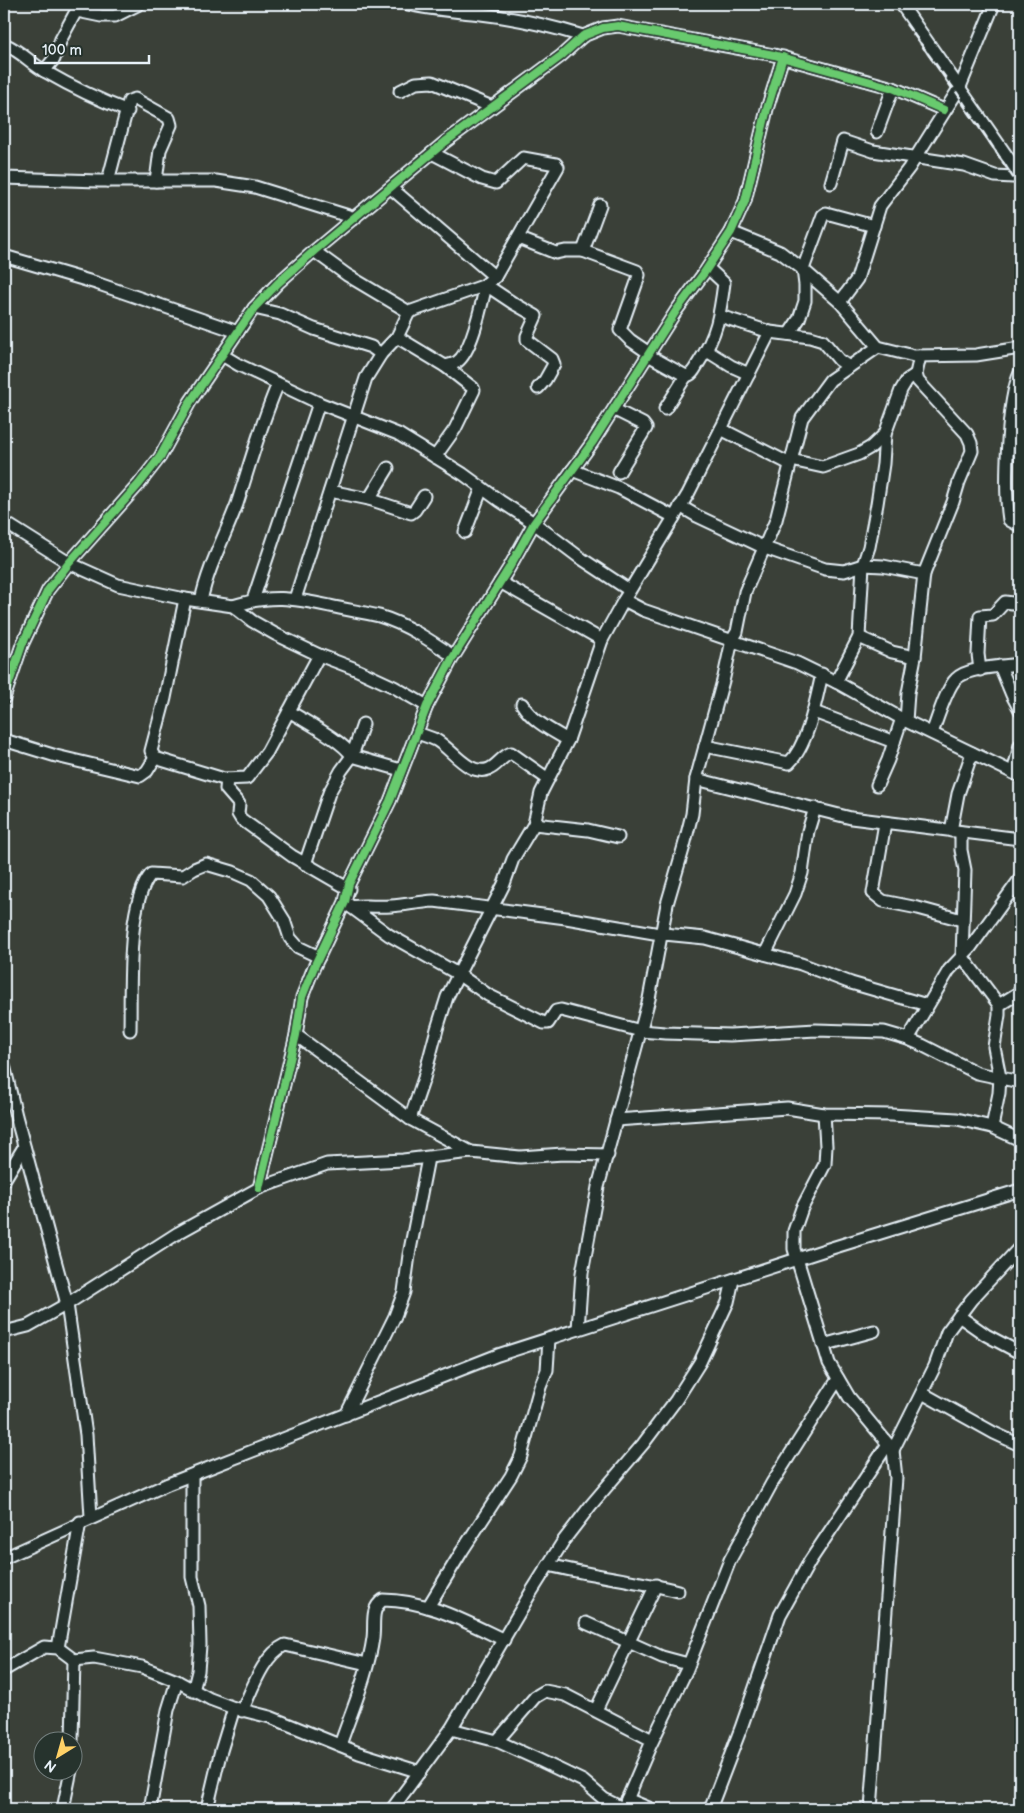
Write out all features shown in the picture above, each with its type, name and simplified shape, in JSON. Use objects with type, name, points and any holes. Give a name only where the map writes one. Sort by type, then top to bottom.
[{"type":"street","points":[[44,71],[54,58],[78,8],[101,16],[115,16],[138,4]]},
{"type":"street","points":[[408,4],[425,8],[506,18],[552,27],[583,36]]},
{"type":"street","points":[[831,183],[843,141],[873,151],[964,165],[995,176],[1013,177],[1020,173],[901,4]]},
{"type":"street","points":[[840,302],[857,279],[880,206],[916,158],[960,87],[994,4]]},
{"type":"street","points":[[4,698],[7,677],[48,590],[69,563],[140,484],[160,457],[190,402],[254,308],[278,283],[314,251],[432,153],[561,56],[583,36],[603,28],[618,26],[783,57],[893,88],[944,110]]},
{"type":"street","points":[[4,44],[17,49],[44,71],[104,102],[128,111]]},
{"type":"street","points":[[259,1188],[296,1035],[302,997],[319,957],[348,904],[349,884],[390,801],[428,706],[453,656],[500,582],[534,523],[592,444],[676,311],[708,268],[731,232],[745,201],[767,109],[783,57]]},
{"type":"street","points":[[400,91],[416,83],[432,82],[492,107]]},
{"type":"street","points":[[877,132],[893,88]]},
{"type":"street","points":[[108,181],[130,101],[135,99],[169,118],[171,125],[160,150],[156,181]]},
{"type":"street","points":[[295,599],[352,417],[366,378],[380,354],[397,337],[409,312],[486,284],[495,277],[556,172],[558,165],[523,158],[496,183],[482,179],[432,153]]},
{"type":"street","points":[[4,178],[108,181],[216,180],[255,187],[355,218]]},
{"type":"street","points":[[391,188],[495,277]]},
{"type":"street","points":[[583,251],[600,205]]},
{"type":"street","points":[[789,334],[799,319],[805,301],[803,269],[823,216],[826,213],[874,226]]},
{"type":"street","points":[[731,232],[780,252],[803,269],[840,302],[878,347],[920,356],[976,355],[1020,348]]},
{"type":"street","points":[[518,238],[556,253],[583,251],[637,271],[639,275],[637,282],[620,330],[649,354],[686,376]]},
{"type":"street","points":[[314,251],[347,275],[409,312]]},
{"type":"street","points":[[4,256],[96,283],[238,332]]},
{"type":"street","points":[[665,409],[686,376],[692,374],[707,351],[715,334],[720,316],[724,283],[708,268]]},
{"type":"street","points":[[446,366],[457,362],[464,354],[477,321],[486,284]]},
{"type":"street","points":[[486,284],[536,316],[527,336],[528,340],[552,359],[554,364],[538,388]]},
{"type":"street","points":[[254,308],[280,314],[314,329],[371,347],[380,354]]},
{"type":"street","points":[[720,316],[770,332],[810,337],[822,342],[839,360],[849,367]]},
{"type":"street","points":[[410,1119],[447,997],[504,884],[513,859],[534,824],[541,793],[568,740],[602,640],[680,506],[770,332]]},
{"type":"street","points":[[397,337],[446,366],[471,385],[474,390],[455,429],[435,457]]},
{"type":"street","points":[[578,1329],[582,1273],[598,1187],[641,1031],[662,933],[666,904],[684,846],[692,814],[696,779],[732,640],[737,632],[745,592],[776,520],[802,418],[830,380],[878,347]]},
{"type":"street","points":[[707,351],[730,366],[749,374]]},
{"type":"street","points":[[222,355],[239,366],[319,403],[398,434],[534,523],[627,595],[643,610],[797,663],[822,674],[904,720],[1017,775],[1020,745]]},
{"type":"street","points":[[877,785],[904,720],[915,657],[924,574],[954,502],[959,482],[972,451],[967,434],[918,381],[916,374],[920,356]]},
{"type":"street","points":[[1020,373],[1016,381],[1012,407],[1007,469],[1008,520],[1020,526]]},
{"type":"street","points":[[836,682],[859,637],[863,565],[869,547],[877,504],[885,434],[901,390],[907,380],[916,374]]},
{"type":"street","points":[[200,601],[205,582],[236,504],[265,413],[278,384]]},
{"type":"street","points":[[253,600],[319,403]]},
{"type":"street","points":[[614,410],[643,424],[646,428],[619,472]]},
{"type":"street","points":[[721,429],[790,462],[823,467],[859,454],[871,447],[885,434]]},
{"type":"street","points":[[369,499],[388,468]]},
{"type":"street","points":[[572,470],[618,488],[674,517]]},
{"type":"street","points":[[465,532],[482,488]]},
{"type":"street","points":[[330,491],[369,499],[411,513],[424,496]]},
{"type":"street","points":[[680,506],[765,548],[825,569],[844,571],[863,565],[883,566],[924,574]]},
{"type":"street","points":[[4,522],[69,563],[118,585],[185,599],[233,606],[253,600],[295,599],[381,617],[432,642],[453,656]]},
{"type":"street","points":[[500,582],[602,640]]},
{"type":"street","points":[[185,599],[165,698],[151,751],[155,758],[227,779],[247,778],[267,752],[319,655]]},
{"type":"street","points":[[980,670],[978,654],[980,616],[993,615],[1005,602],[1020,604]]},
{"type":"street","points":[[233,606],[252,621],[274,634],[394,687],[428,706]]},
{"type":"street","points":[[859,637],[892,652],[915,657]]},
{"type":"street","points":[[932,733],[956,678],[991,666],[1020,664]]},
{"type":"street","points":[[1000,666],[1020,710]]},
{"type":"street","points":[[706,746],[789,763],[794,758],[814,712],[822,674]]},
{"type":"street","points":[[522,704],[528,713],[539,723],[568,740]]},
{"type":"street","points":[[289,712],[336,740],[352,756],[401,770]]},
{"type":"street","points":[[814,712],[894,742]]},
{"type":"street","points":[[305,864],[329,793],[352,756],[363,724]]},
{"type":"street","points":[[418,733],[437,741],[473,768],[482,771],[491,768],[505,755],[510,753],[548,779]]},
{"type":"street","points":[[4,740],[56,756],[140,776],[147,771],[155,758]]},
{"type":"street","points":[[972,753],[958,794],[956,831],[965,870],[962,956],[998,1005],[999,1015],[994,1047],[1000,1077],[999,1093],[992,1127]]},
{"type":"street","points":[[227,779],[226,789],[239,804],[238,814],[241,819],[305,864],[349,889]]},
{"type":"street","points":[[696,779],[851,818],[1020,839]]},
{"type":"street","points":[[765,954],[795,894],[802,873],[808,831],[816,808]]},
{"type":"street","points":[[885,822],[873,893],[883,901],[962,920]]},
{"type":"street","points":[[534,824],[588,830],[618,837]]},
{"type":"street","points":[[130,1030],[132,939],[136,912],[147,879],[151,874],[183,876],[206,864],[233,872],[251,880],[269,896],[284,920],[290,938],[298,947],[319,957]]},
{"type":"street","points":[[908,1039],[950,970],[1012,892],[1020,879]]},
{"type":"street","points":[[348,904],[390,906],[434,901],[566,918],[625,929],[705,938],[801,964],[859,985],[927,1005]]},
{"type":"street","points":[[348,904],[389,935],[458,974],[488,995],[544,1023],[548,1023],[556,1011],[561,1010],[641,1031],[665,1033],[730,1035],[816,1030],[884,1032],[908,1039],[977,1073],[1020,1082]]},
{"type":"street","points":[[998,1005],[1020,992]]},
{"type":"street","points":[[296,1035],[410,1119],[471,1152]]},
{"type":"street","points":[[4,1067],[67,1304],[86,1435],[86,1520],[58,1648]]},
{"type":"street","points":[[616,1120],[708,1112],[787,1108],[824,1114],[891,1114],[957,1119],[992,1127],[1020,1140]]},
{"type":"street","points":[[824,1114],[825,1164],[802,1208],[794,1231],[794,1249],[829,1363],[849,1397],[891,1447],[896,1478],[871,1809]]},
{"type":"street","points":[[4,1180],[24,1147]]},
{"type":"street","points":[[4,1332],[28,1326],[67,1304],[178,1233],[259,1188],[327,1164],[428,1158],[471,1152],[520,1157],[563,1154],[608,1155]]},
{"type":"street","points":[[346,1416],[395,1316],[404,1292],[428,1158]]},
{"type":"street","points":[[4,1558],[86,1520],[192,1475],[498,1355],[1020,1190]]},
{"type":"street","points":[[710,1809],[741,1728],[780,1615],[810,1561],[891,1447],[922,1393],[935,1366],[947,1332],[971,1300],[1020,1249]]},
{"type":"street","points":[[392,1809],[451,1729],[564,1540],[676,1400],[700,1362],[728,1302],[733,1280]]},
{"type":"street","points":[[959,1316],[986,1335],[1020,1353]]},
{"type":"street","points":[[823,1345],[874,1331]]},
{"type":"street","points":[[428,1607],[462,1551],[512,1476],[521,1456],[540,1387],[547,1370],[549,1339]]},
{"type":"street","points":[[625,1806],[652,1740],[688,1664],[730,1560],[772,1483],[838,1379]]},
{"type":"street","points":[[922,1393],[1020,1445]]},
{"type":"street","points":[[192,1475],[192,1577],[199,1606],[200,1645],[198,1671],[193,1691]]},
{"type":"street","points":[[549,1565],[678,1591]]},
{"type":"street","points":[[596,1710],[656,1586]]},
{"type":"street","points":[[340,1745],[371,1650],[374,1612],[377,1605],[384,1600],[395,1600],[428,1607],[462,1620],[504,1640]]},
{"type":"street","points":[[586,1623],[629,1643],[688,1664]]},
{"type":"street","points":[[207,1809],[220,1754],[238,1709],[261,1669],[277,1648],[285,1645],[367,1664]]},
{"type":"street","points":[[4,1670],[44,1647],[58,1648],[74,1660],[94,1658],[142,1667],[177,1681],[193,1691],[238,1709],[270,1717],[359,1753],[420,1772]]},
{"type":"street","points":[[72,1730],[74,1660]]},
{"type":"street","points":[[150,1809],[168,1710],[177,1681]]},
{"type":"street","points":[[497,1741],[535,1697],[545,1691],[565,1695],[652,1740]]},
{"type":"street","points":[[451,1729],[497,1741],[583,1781],[604,1799],[625,1806],[651,1809]]},
{"type":"street","points":[[63,1809],[69,1780]]},
{"type":"railway","points":[[906,24],[957,93],[1020,188]]},
{"type":"cycle path","points":[[4,698],[22,645],[48,590],[160,457],[190,402],[254,308],[278,283],[314,251],[445,142],[561,56],[583,36],[603,28],[618,26],[774,55],[893,88],[944,110]]},
{"type":"cycle path","points":[[259,1188],[296,1035],[302,997],[345,902],[349,884],[390,801],[427,706],[452,659],[509,568],[534,523],[592,443],[676,311],[731,232],[745,201],[767,109],[783,57]]}]
